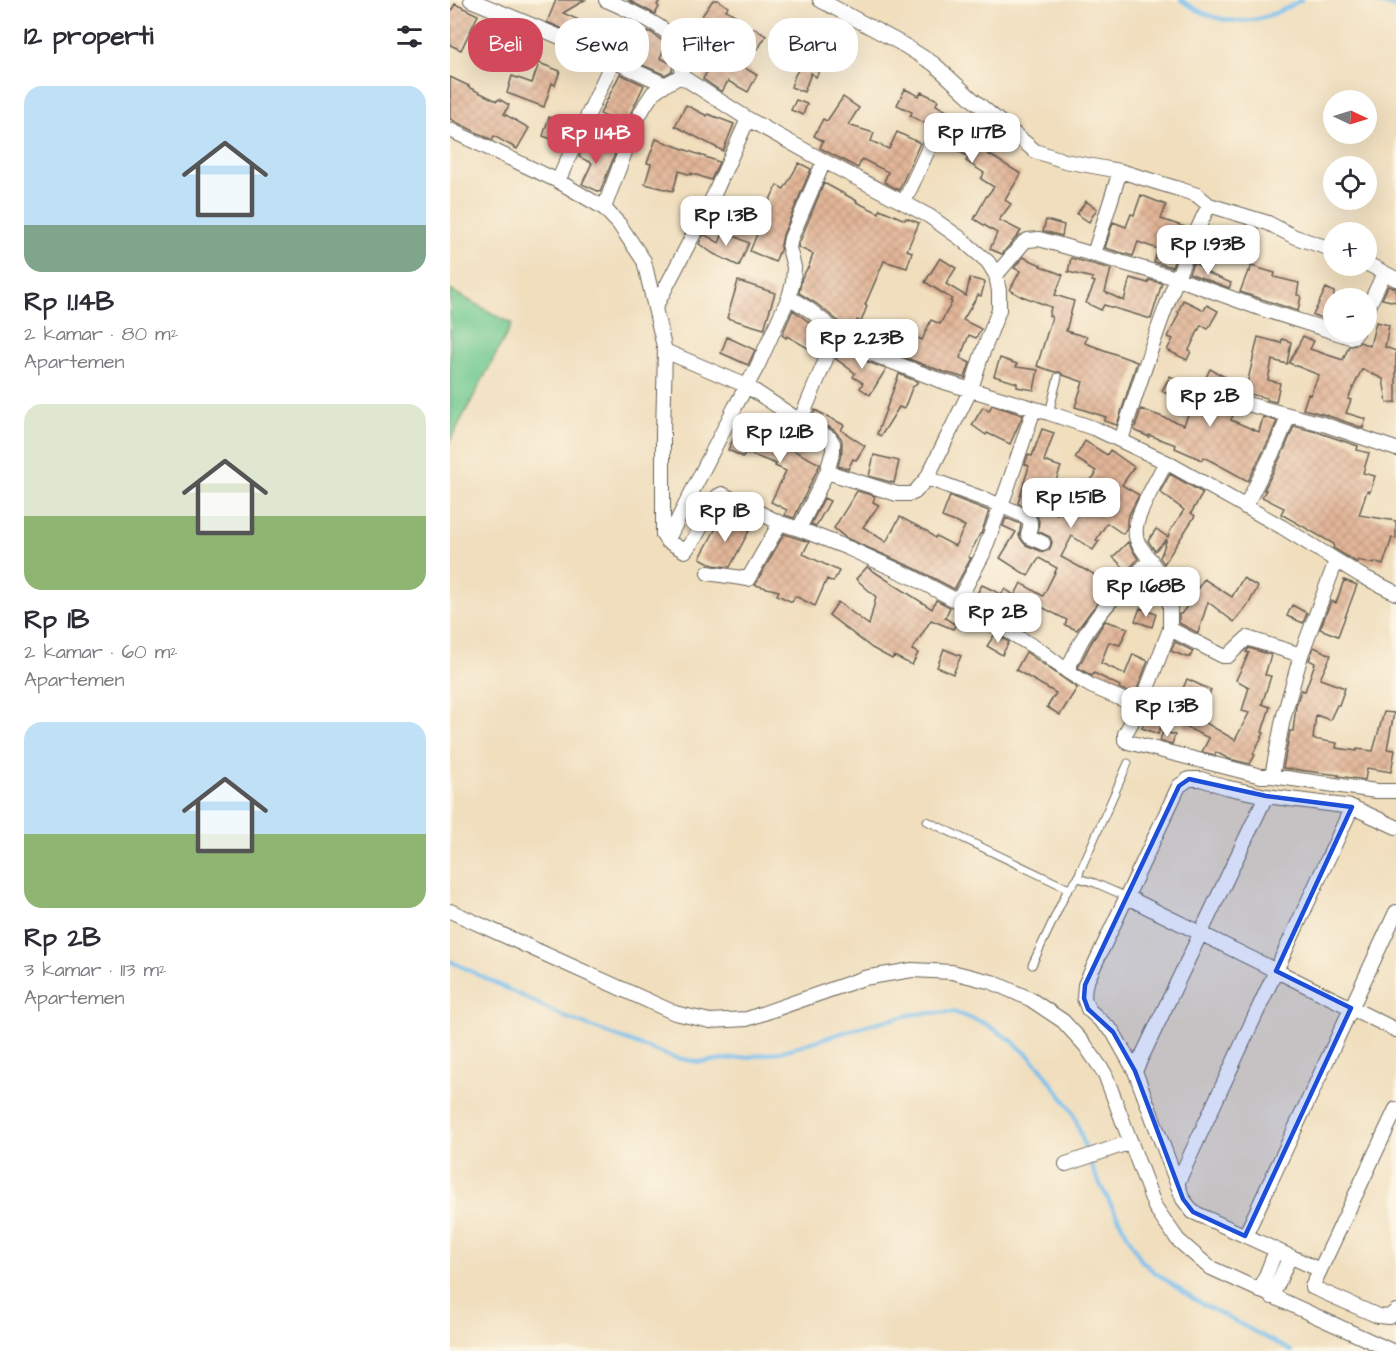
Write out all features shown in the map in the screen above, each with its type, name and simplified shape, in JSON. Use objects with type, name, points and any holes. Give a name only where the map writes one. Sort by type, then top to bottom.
[{"type":"street","points":[[471,0],[555,35]]},
{"type":"street","points":[[606,0],[664,28],[671,35],[681,53],[683,67],[681,76]]},
{"type":"street","points":[[820,0],[934,64],[1035,151],[1065,161],[1120,171],[1182,190],[1197,195],[1209,205],[1268,223],[1295,237],[1323,246]]},
{"type":"street","points":[[558,182],[608,72]]},
{"type":"street","points":[[638,72],[664,84]]},
{"type":"street","points":[[604,208],[637,120],[653,93],[664,84],[681,76]]},
{"type":"street","points":[[681,76],[748,118],[824,161],[930,216],[988,262],[996,275],[999,310],[971,389],[927,478],[915,492],[904,495],[827,472]]},
{"type":"street","points":[[655,308],[712,199],[748,118]]},
{"type":"street","points":[[450,130],[558,182],[604,208],[619,224],[644,261],[665,351],[663,535],[667,541],[685,551],[716,499],[720,495],[725,496],[780,523],[876,559],[958,601],[1041,651],[1091,687],[1140,707]]},
{"type":"street","points":[[904,202],[933,139]]},
{"type":"street","points":[[667,541],[747,386],[789,297],[794,267],[789,248],[791,238],[824,161]]},
{"type":"street","points":[[1094,254],[1120,171]]},
{"type":"street","points":[[1121,440],[1176,278],[1209,205]]},
{"type":"street","points":[[996,275],[1024,242],[1039,240],[1176,278],[1323,328]]},
{"type":"street","points":[[1377,268],[1390,276],[1377,296]]},
{"type":"street","points":[[789,297],[867,352],[930,378],[1049,413],[1121,440],[1166,462],[1282,527],[1376,584],[1395,588]]},
{"type":"street","points":[[800,421],[837,333]]},
{"type":"street","points":[[665,351],[747,386],[830,438],[833,451],[827,472],[799,529]]},
{"type":"street","points":[[1247,404],[1323,424],[1396,450]]},
{"type":"street","points":[[958,601],[982,554],[1034,409]]},
{"type":"street","points":[[1245,507],[1289,416]]},
{"type":"street","points":[[1166,462],[1137,519],[1135,530],[1136,539],[1167,583],[1170,597],[1170,629],[1140,707],[1124,738],[1128,742],[1248,774],[1376,791],[1396,791]]},
{"type":"street","points":[[927,478],[1028,517],[1030,520],[1028,534],[1042,543]]},
{"type":"street","points":[[708,573],[748,579],[780,523]]},
{"type":"street","points":[[1066,671],[1084,637],[1101,613],[1130,579],[1151,560]]},
{"type":"street","points":[[1272,776],[1283,719],[1301,655],[1336,561]]},
{"type":"street","points":[[1170,629],[1228,657],[1247,638],[1301,655]]},
{"type":"street","points":[[1320,1270],[1193,1212],[1183,1199],[1135,1071],[1113,1032],[1088,1009],[1084,998],[1085,985],[1179,786],[1189,779],[1201,779],[1266,796],[1352,807],[1396,827]]},
{"type":"street","points":[[1135,1071],[1266,796]]},
{"type":"street","points":[[1177,1184],[1352,807]]},
{"type":"street","points":[[1127,897],[1396,1030]]},
{"type":"street","points":[[450,911],[675,1013],[710,1021],[747,1020],[864,978],[912,970],[952,972],[992,982],[1030,999],[1063,1021],[1085,1045],[1105,1074],[1155,1207],[1178,1240],[1209,1267],[1392,1351]]},
{"type":"street","points":[[1245,1236],[1396,912]]},
{"type":"street","points":[[1396,1109],[1312,1287],[1378,1316],[1389,1317],[1396,1311]]},
{"type":"street","points":[[1066,1164],[1131,1142]]},
{"type":"street","points":[[1266,1294],[1276,1250]]},
{"type":"street","points":[[1266,1294],[1290,1256]]},
{"type":"lane","points":[[1049,413],[1058,377]]},
{"type":"lane","points":[[1032,965],[1066,893],[1078,878],[1128,763]]},
{"type":"lane","points":[[927,821],[1069,889]]},
{"type":"lane","points":[[1078,878],[1127,897]]},
{"type":"highlighted area","points":[[1189,779],[1266,796],[1352,807],[1276,971],[1351,1008],[1245,1236],[1193,1212],[1183,1199],[1135,1071],[1113,1032],[1088,1009],[1084,998],[1085,985],[1179,786]]},
{"type":"green space","points":[[450,290],[512,324],[450,441]]},
{"type":"building","points":[[556,0],[585,0],[563,13],[574,18],[555,18],[555,26],[547,22]]},
{"type":"building","points":[[628,0],[660,0],[655,14]]},
{"type":"building","points":[[713,0],[718,0],[728,7],[726,10],[735,15],[734,18],[701,18]]},
{"type":"building","points":[[455,4],[478,15],[477,18],[468,18],[468,36],[461,50],[450,45],[450,13]]},
{"type":"building","points":[[756,29],[766,36],[758,49],[756,48]]},
{"type":"building","points":[[649,32],[661,40],[661,72],[670,72],[665,75],[649,68]]},
{"type":"building","points":[[543,65],[555,69],[555,72],[560,72],[555,85],[552,83],[544,107],[507,93],[512,76],[532,83],[536,72],[543,72]]},
{"type":"building","points":[[707,72],[752,72],[757,75],[748,92],[728,81],[722,92],[703,79]]},
{"type":"building","points":[[797,72],[819,72],[816,77],[811,73],[804,92],[791,87]]},
{"type":"building","points":[[620,74],[644,85],[625,125],[600,114]]},
{"type":"building","points":[[450,77],[509,105],[504,114],[529,128],[517,149],[494,136],[492,140],[450,119]]},
{"type":"building","points":[[905,89],[919,96],[921,92],[938,100],[936,105],[962,120],[959,125],[994,145],[988,154],[1021,174],[1005,200],[1011,204],[999,220],[1021,231],[1002,254],[990,249],[997,233],[974,219],[994,187],[981,179],[984,173],[966,161],[969,157],[951,147],[953,143],[941,136],[941,131],[910,116],[912,112],[897,105]]},
{"type":"building","points":[[843,97],[859,108],[848,125],[874,133],[871,141],[889,149],[897,132],[920,143],[899,190],[884,182],[888,172],[862,159],[858,168],[820,148],[823,141],[814,136],[823,119],[827,121]]},
{"type":"building","points":[[796,100],[807,104],[803,115],[791,110]]},
{"type":"building","points":[[686,105],[707,116],[708,114],[734,124],[723,151],[675,126]]},
{"type":"building","points":[[549,117],[573,126],[565,144],[543,136]]},
{"type":"building","points":[[656,139],[719,162],[711,180],[679,171],[673,191],[645,184],[651,164],[647,163]]},
{"type":"building","points":[[587,140],[615,154],[600,192],[582,184],[592,163],[579,157]]},
{"type":"building","points":[[799,163],[811,169],[783,235],[775,262],[750,251],[762,222],[760,221],[777,185],[784,189]]},
{"type":"building","points":[[824,183],[879,213],[880,209],[905,220],[906,218],[919,223],[907,250],[912,252],[907,268],[884,261],[865,305],[867,306],[861,322],[857,320],[853,331],[799,293],[802,277],[813,254],[798,247]]},
{"type":"building","points":[[1141,195],[1166,205],[1161,219],[1188,228],[1172,267],[1154,262],[1158,249],[1138,242],[1133,256],[1105,248],[1113,222],[1126,227],[1131,214],[1134,215]]},
{"type":"building","points":[[1086,201],[1097,209],[1089,222],[1077,214]]},
{"type":"building","points":[[1046,220],[1064,225],[1062,236],[1043,231]]},
{"type":"building","points":[[724,231],[749,243],[739,266],[699,244],[704,234],[719,243]]},
{"type":"building","points":[[1023,257],[1063,275],[1055,295],[1074,301],[1066,331],[1087,337],[1085,343],[1137,362],[1117,425],[1104,421],[1106,417],[1075,407],[1083,382],[1060,372],[1037,366],[1052,317],[1049,316],[1051,307],[1022,297],[1010,290],[1020,271],[1014,268]]},
{"type":"building","points":[[940,258],[956,268],[946,284],[966,296],[970,278],[985,282],[981,296],[978,295],[963,320],[981,329],[976,338],[969,335],[960,358],[970,363],[965,378],[906,358],[914,336],[922,340],[931,320],[940,324],[952,302],[950,301],[952,299],[925,282]]},
{"type":"building","points":[[1071,258],[1111,269],[1105,292],[1124,301],[1130,278],[1148,283],[1149,280],[1162,283],[1151,319],[1104,305],[1101,310],[1086,303],[1095,282],[1092,281],[1093,278],[1068,272]]},
{"type":"building","points":[[1193,263],[1207,269],[1205,272],[1231,283],[1229,288],[1189,273]]},
{"type":"building","points":[[1251,266],[1275,273],[1274,277],[1299,283],[1297,295],[1301,296],[1298,311],[1240,292]]},
{"type":"building","points":[[738,281],[775,293],[764,329],[727,318]]},
{"type":"building","points":[[1388,286],[1396,288],[1396,302],[1382,299]]},
{"type":"building","points":[[1323,294],[1323,318],[1313,315]]},
{"type":"building","points":[[1183,300],[1204,310],[1207,305],[1218,311],[1208,329],[1201,325],[1189,350],[1191,351],[1187,360],[1167,350],[1173,339],[1168,337]]},
{"type":"building","points":[[793,310],[823,333],[813,351],[782,335]]},
{"type":"building","points":[[1377,322],[1389,325],[1385,347],[1396,351],[1396,402],[1387,403],[1383,379],[1362,369],[1348,399],[1351,400],[1346,413],[1366,419],[1363,428],[1303,409],[1308,394],[1310,395],[1319,375],[1289,363],[1303,336],[1314,341],[1310,349],[1343,360],[1349,346],[1360,342],[1370,346],[1371,342],[1377,342]]},
{"type":"building","points":[[727,337],[755,350],[748,365],[721,353]]},
{"type":"building","points":[[1258,337],[1281,343],[1282,339],[1291,342],[1287,364],[1272,360],[1268,380],[1280,383],[1276,402],[1245,393]]},
{"type":"building","points":[[843,348],[863,360],[886,369],[870,395],[860,388],[863,383],[853,377],[855,373],[836,359]]},
{"type":"building","points":[[1000,358],[1017,364],[1016,367],[1038,370],[1034,390],[1017,387],[1017,383],[994,376]]},
{"type":"building","points":[[1210,369],[1227,378],[1218,396],[1238,403],[1231,420],[1259,432],[1263,417],[1277,421],[1248,481],[1204,457],[1202,460],[1175,448],[1176,445],[1134,430],[1141,409],[1184,425],[1191,407],[1162,391],[1170,376],[1199,392]]},
{"type":"building","points":[[899,374],[918,382],[912,388],[904,409],[899,407],[881,436],[877,434]]},
{"type":"building","points":[[992,405],[1023,415],[1010,444],[987,433],[986,435],[972,425],[983,407],[989,411]]},
{"type":"building","points":[[815,410],[844,425],[841,430],[865,446],[856,460],[853,459],[848,469],[838,466],[842,451],[841,438],[834,430],[812,417]]},
{"type":"building","points":[[771,416],[788,424],[779,443],[820,464],[794,518],[785,515],[787,510],[771,502],[786,471],[775,466],[776,464],[745,452],[743,457],[728,450],[737,431],[759,442]]},
{"type":"building","points":[[1294,426],[1358,446],[1357,450],[1369,453],[1363,473],[1375,476],[1359,515],[1396,521],[1396,539],[1392,538],[1383,565],[1358,560],[1356,562],[1333,548],[1334,544],[1281,514],[1284,508],[1262,497]]},
{"type":"building","points":[[1042,429],[1054,433],[1044,461],[1061,467],[1054,485],[1046,482],[1038,503],[1041,506],[1057,514],[1069,493],[1076,497],[1096,474],[1096,471],[1075,458],[1085,441],[1107,455],[1110,450],[1134,467],[1122,485],[1139,495],[1127,519],[1127,528],[1123,534],[1107,523],[1096,540],[1099,541],[1093,550],[1072,536],[1061,557],[1112,586],[1077,630],[1065,625],[1067,620],[1015,595],[1021,583],[1043,596],[1057,568],[1039,558],[1028,576],[1000,558],[1016,532],[1003,526],[1006,518],[1021,524],[1019,536],[1026,545],[1043,552],[1049,550],[1051,546],[1050,537],[1038,531],[1039,521],[1036,513],[1018,503],[1029,466],[1025,464],[1028,455],[1032,456]]},
{"type":"building","points":[[874,455],[899,461],[894,483],[869,476]]},
{"type":"building","points":[[1170,474],[1203,493],[1191,513],[1195,516],[1164,564],[1160,558],[1167,539],[1155,551],[1148,541],[1156,529],[1168,537],[1184,510],[1160,492]]},
{"type":"building","points":[[857,491],[875,496],[873,502],[879,505],[863,527],[886,542],[900,517],[927,531],[935,538],[936,536],[955,546],[965,526],[942,517],[950,496],[989,511],[981,534],[968,557],[971,558],[954,589],[916,569],[846,538],[834,528]]},
{"type":"building","points":[[824,498],[830,501],[816,526],[811,524]]},
{"type":"building","points":[[723,515],[750,529],[730,567],[713,565],[700,558]]},
{"type":"building","points":[[784,534],[809,542],[803,554],[839,571],[833,582],[827,579],[815,606],[795,596],[792,602],[777,595],[779,591],[755,585]]},
{"type":"building","points":[[1128,542],[1138,559],[1127,571],[1113,557]]},
{"type":"building","points":[[867,567],[932,609],[936,600],[950,607],[945,618],[956,625],[953,629],[931,620],[912,650],[918,653],[912,665],[894,656],[892,659],[872,648],[829,615],[838,602],[869,625],[876,597],[856,579]]},
{"type":"building","points":[[1243,578],[1258,587],[1234,622],[1208,602],[1198,633],[1179,623],[1179,614],[1196,594],[1194,594],[1204,579],[1232,597]]},
{"type":"building","points":[[1344,580],[1357,585],[1338,636],[1320,629],[1331,601],[1336,603]]},
{"type":"building","points":[[982,585],[1001,594],[1005,589],[1014,595],[1002,617],[973,600]]},
{"type":"building","points":[[1292,605],[1307,613],[1303,623],[1287,616]]},
{"type":"building","points":[[1140,608],[1156,614],[1152,627],[1135,621]]},
{"type":"building","points":[[1105,621],[1128,628],[1120,645],[1109,642],[1101,663],[1125,674],[1133,654],[1148,661],[1135,695],[1094,673],[1092,676],[1078,668]]},
{"type":"building","points":[[995,634],[1009,642],[1002,655],[987,646]]},
{"type":"building","points":[[1175,642],[1193,651],[1190,657],[1171,651]]},
{"type":"building","points":[[1314,647],[1331,655],[1320,679],[1345,688],[1330,720],[1316,715],[1313,739],[1337,743],[1336,748],[1373,751],[1384,712],[1394,713],[1387,749],[1395,750],[1391,772],[1367,768],[1365,780],[1283,768],[1290,731],[1293,731],[1296,706],[1301,690],[1305,691],[1315,663],[1309,660]]},
{"type":"building","points":[[1249,648],[1271,655],[1265,675],[1271,676],[1262,704],[1270,707],[1262,732],[1264,733],[1250,764],[1229,759],[1216,752],[1215,755],[1202,752],[1209,738],[1183,726],[1188,718],[1167,706],[1176,691],[1181,693],[1187,679],[1211,690],[1199,719],[1235,740],[1249,713],[1242,711],[1249,687],[1236,680],[1249,653],[1246,652]]},
{"type":"building","points":[[944,649],[961,656],[953,674],[937,667]]},
{"type":"building","points":[[1026,652],[1077,688],[1060,715],[1047,707],[1056,693],[1016,670]]},
{"type":"building","points":[[1152,702],[1169,712],[1158,734],[1142,728]]},
{"type":"building","points":[[1163,731],[1175,735],[1172,744],[1160,741]]},
{"type":"waterway","points":[[1181,0],[1212,16],[1241,21],[1270,15],[1301,0]]},
{"type":"waterway","points":[[1372,0],[1396,7]]},
{"type":"waterway","points":[[450,961],[567,1018],[672,1057],[698,1062],[780,1052],[871,1024],[914,1014],[953,1012],[984,1023],[1011,1040],[1027,1054],[1041,1068],[1073,1112],[1095,1175],[1141,1260],[1195,1300],[1291,1351]]}]
